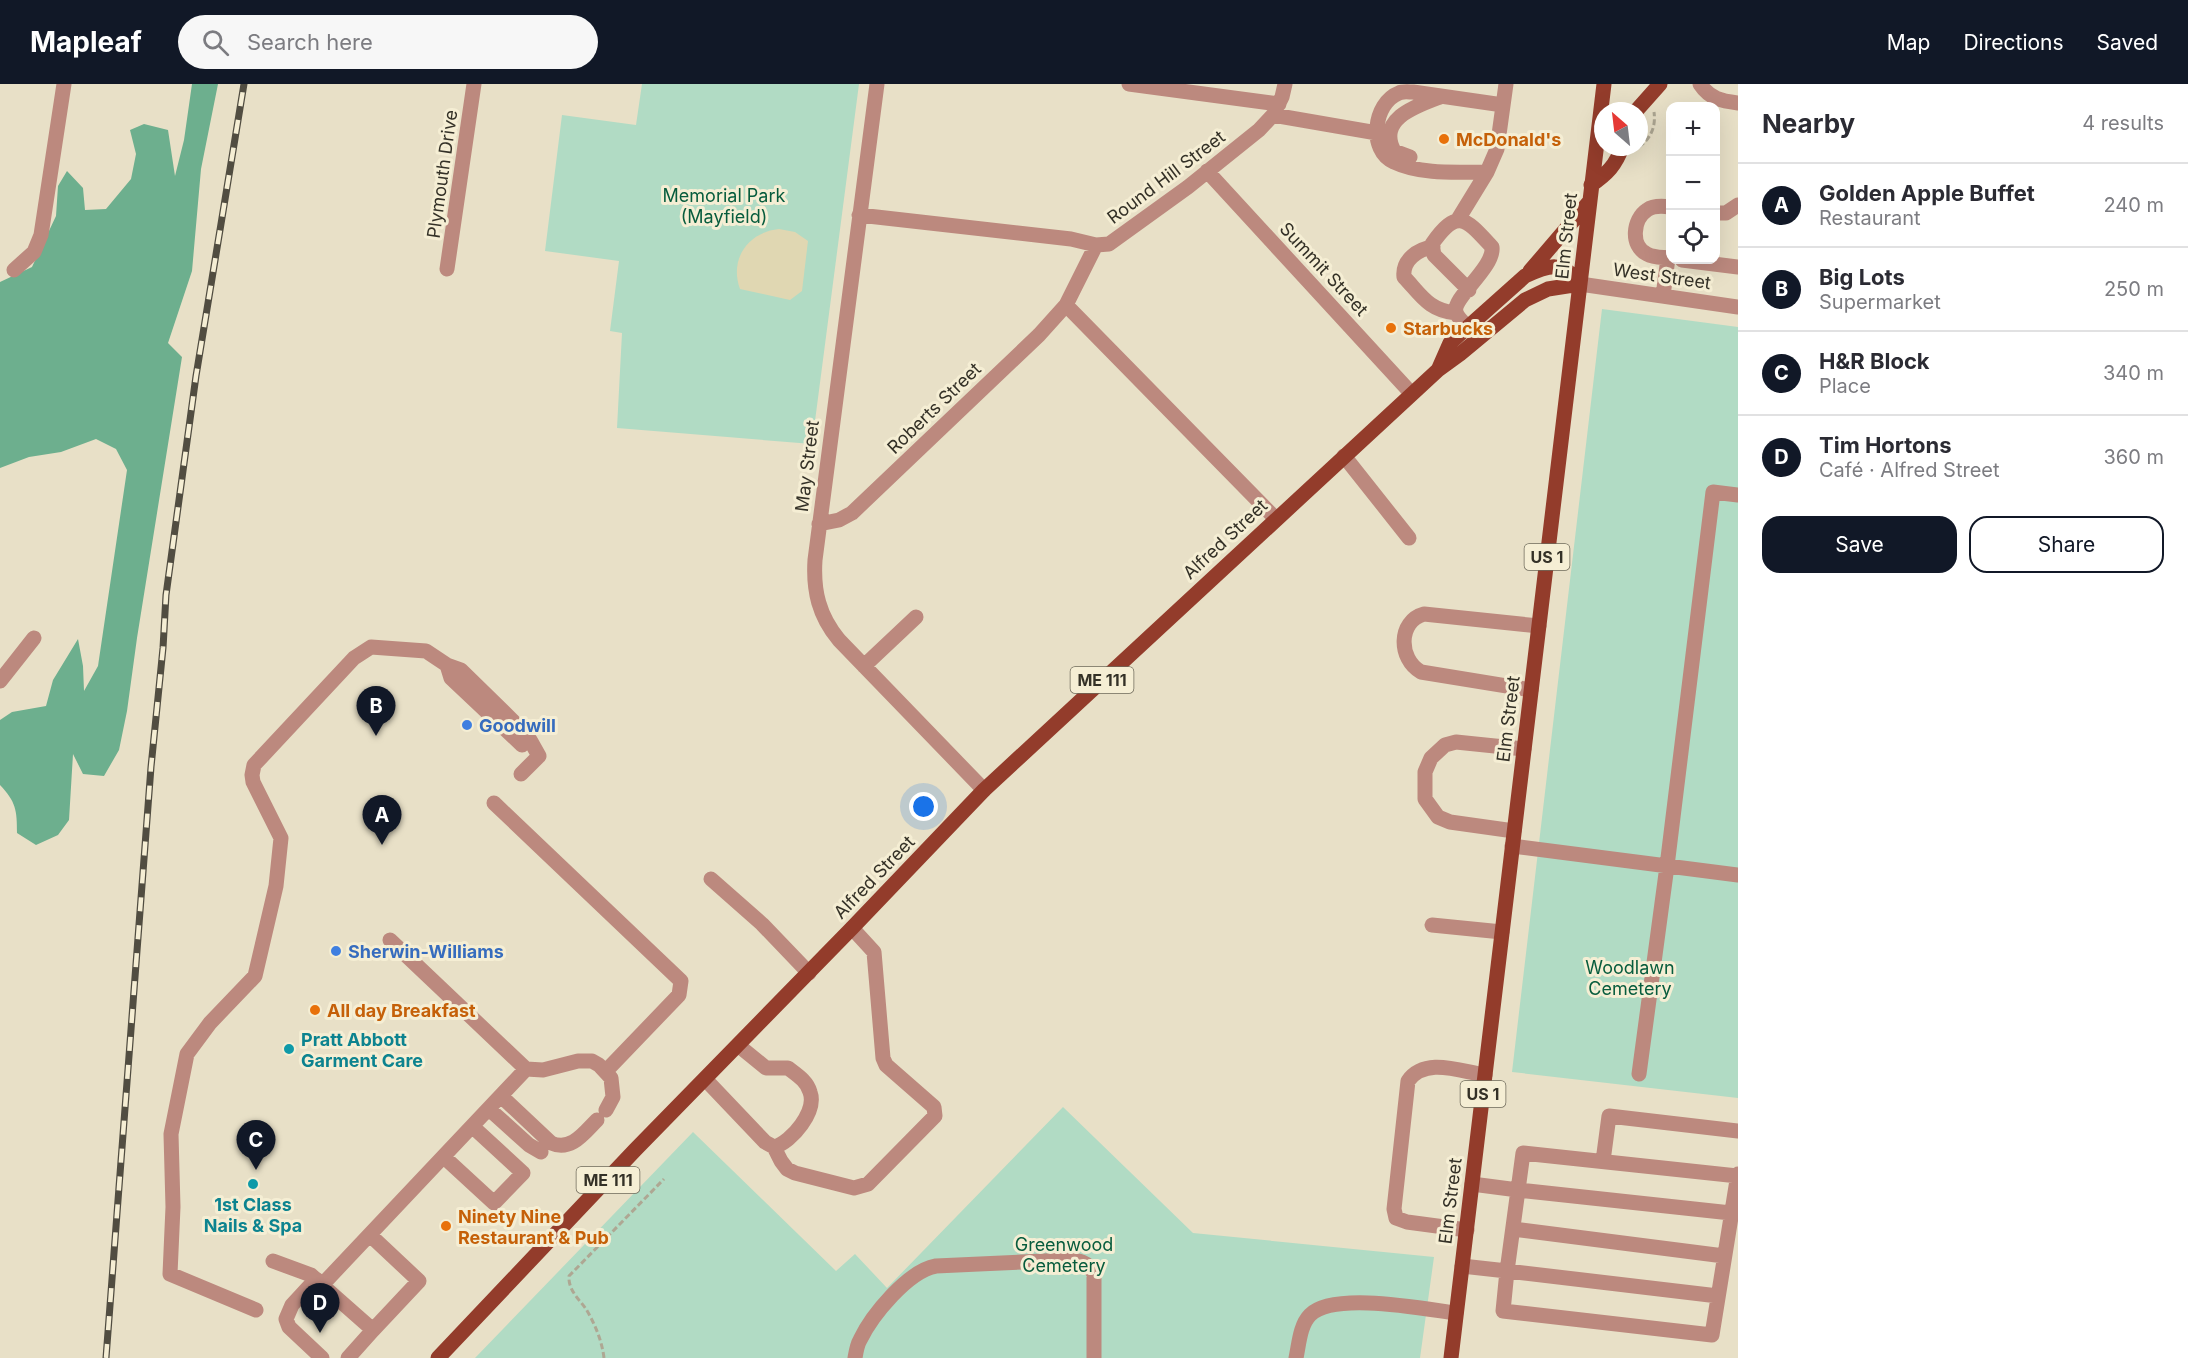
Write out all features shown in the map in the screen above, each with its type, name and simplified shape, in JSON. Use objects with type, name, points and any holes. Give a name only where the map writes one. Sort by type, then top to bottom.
[{"type":"main road","name":"Elm Street","points":[[1451,1358],[1604,84]]},
{"type":"main road","points":[[1648,102],[1660,84]]},
{"type":"main road","points":[[1591,184],[1606,175],[1614,166],[1618,156]]},
{"type":"main road","points":[[1526,276],[1590,201]]},
{"type":"main road","name":"Alfred Street","points":[[438,1358],[635,1150],[739,1046],[984,790],[1438,369],[1460,354],[1525,300],[1548,289],[1580,284],[1568,269],[1560,267],[1540,269],[1526,276],[1450,343],[1438,369]]},
{"type":"street","points":[[14,270],[26,261],[38,245],[47,201],[64,84]]},
{"type":"street","name":"Plymouth Drive","points":[[447,269],[474,84]]},
{"type":"street","name":"May Street","points":[[877,84],[814,574],[819,605],[833,632],[984,790]]},
{"type":"street","points":[[1129,84],[1276,110],[1377,133]]},
{"type":"street","name":"Round Hill Street","points":[[859,215],[1071,239],[1096,245],[1108,244],[1259,130],[1276,110],[1285,84]]},
{"type":"street","points":[[1457,221],[1487,172],[1497,149],[1506,84]]},
{"type":"street","points":[[1700,84],[1713,98],[1738,103]]},
{"type":"street","points":[[1487,172],[1429,170],[1392,162],[1382,154],[1377,144],[1377,133],[1384,107],[1400,92],[1503,105]]},
{"type":"street","points":[[1443,96],[1422,103],[1402,114],[1388,133],[1389,142],[1394,151],[1406,156],[1450,163],[1460,172]]},
{"type":"street","name":"Summit Street","points":[[1207,171],[1411,393]]},
{"type":"street","points":[[1720,213],[1725,213],[1738,205]]},
{"type":"street","points":[[1666,207],[1658,206],[1647,210],[1640,218],[1635,231],[1637,243],[1643,252],[1666,257]]},
{"type":"street","points":[[1456,313],[1459,301],[1469,290],[1493,251],[1492,247],[1469,223],[1449,222],[1432,244],[1434,255],[1469,290]]},
{"type":"street","name":"Roberts Street","points":[[819,525],[839,520],[852,513],[1039,335],[1066,305],[1096,245]]},
{"type":"street","points":[[1432,247],[1416,253],[1409,260],[1403,269],[1404,277],[1434,309],[1456,313],[1468,328]]},
{"type":"street","points":[[1664,296],[1672,264]]},
{"type":"street","points":[[1717,264],[1738,267]]},
{"type":"street","name":"West Street","points":[[1580,284],[1738,307]]},
{"type":"street","points":[[1066,305],[1276,519]]},
{"type":"street","points":[[1344,456],[1409,538]]},
{"type":"street","points":[[1639,1074],[1713,492],[1738,495]]},
{"type":"street","points":[[1531,690],[1421,672],[1408,662],[1404,646],[1411,621],[1416,616],[1424,614],[1539,626]]},
{"type":"street","points":[[864,666],[916,617]]},
{"type":"street","points":[[0,681],[34,639]]},
{"type":"street","points":[[256,1310],[170,1274],[173,1207],[171,1134],[187,1054],[210,1023],[255,976],[276,886],[281,838],[253,782],[254,765],[354,658],[371,647],[426,651],[447,665],[452,678],[522,746],[539,756],[521,774]]},
{"type":"street","points":[[1514,831],[1450,822],[1438,817],[1425,799],[1425,772],[1431,758],[1445,746],[1456,742],[1524,749]]},
{"type":"street","points":[[494,803],[681,981],[679,995],[606,1071]]},
{"type":"street","points":[[1512,846],[1738,875]]},
{"type":"street","points":[[711,879],[762,924],[809,973]]},
{"type":"street","points":[[1432,925],[1502,932]]},
{"type":"street","points":[[706,1080],[765,1142],[774,1147],[783,1164],[795,1173],[854,1188],[868,1184],[935,1116],[934,1107],[886,1065],[883,1058],[874,952],[852,928]]},
{"type":"street","points":[[390,940],[526,1069],[543,1070],[571,1062],[592,1061],[606,1071],[611,1078],[612,1102],[566,1141],[530,1145],[489,1109]]},
{"type":"street","points":[[739,1046],[766,1068],[788,1068],[807,1084],[812,1095],[806,1117],[784,1142],[774,1147]]},
{"type":"street","points":[[1467,1230],[1407,1222],[1396,1218],[1394,1209],[1408,1082],[1415,1072],[1431,1066],[1485,1075]]},
{"type":"street","points":[[322,1358],[290,1327],[286,1318],[292,1305],[370,1235],[526,1069]]},
{"type":"street","points":[[501,1096],[546,1145]]},
{"type":"street","points":[[1603,1161],[1610,1116],[1738,1131]]},
{"type":"street","points":[[472,1126],[523,1173]]},
{"type":"street","points":[[444,1157],[494,1203],[546,1145]]},
{"type":"street","points":[[1523,1153],[1738,1175],[1712,1335],[1503,1311],[1523,1153]]},
{"type":"street","points":[[1473,1184],[1731,1214]]},
{"type":"street","points":[[1513,1229],[1724,1256]]},
{"type":"street","points":[[348,1358],[419,1281],[370,1235]]},
{"type":"street","points":[[855,1358],[858,1344],[866,1329],[895,1291],[921,1270],[936,1266],[1065,1260],[1083,1262],[1090,1266],[1094,1274],[1094,1358]]},
{"type":"street","points":[[273,1261],[311,1275],[373,1330]]},
{"type":"street","points":[[1462,1266],[1718,1296]]},
{"type":"street","points":[[1296,1358],[1304,1322],[1312,1312],[1327,1305],[1346,1302],[1371,1303],[1456,1313]]},
{"type":"path","points":[[1648,111],[1654,116],[1654,125],[1648,138]]},
{"type":"path","points":[[604,1358],[595,1326],[570,1287],[569,1276],[664,1179]]},
{"type":"green space","points":[[192,84],[218,84],[201,169],[192,271],[168,343],[182,357],[127,711],[119,750],[104,776],[83,774],[73,754],[69,820],[58,835],[36,845],[17,833],[15,807],[0,785],[0,720],[12,712],[46,706],[53,680],[78,639],[83,666],[84,691],[98,666],[127,470],[116,449],[96,439],[61,452],[29,457],[0,468],[0,282],[32,267],[56,216],[58,186],[67,171],[83,188],[85,210],[106,209],[131,179],[136,154],[130,130],[144,124],[168,130],[175,176],[184,140]]},
{"type":"green space","name":"Memorial Park (Mayfield)","points":[[642,84],[859,84],[812,444],[617,428],[622,333],[610,331],[619,261],[545,251],[562,115],[636,125]]},
{"type":"green space","name":"Woodlawn Cemetery","points":[[1602,309],[1738,327],[1738,1098],[1512,1072]]},
{"type":"green space","name":"Greenwood Cemetery","points":[[1063,1107],[1193,1233],[1434,1257],[1420,1358],[475,1358],[693,1132],[836,1271],[855,1254],[887,1288]]},
{"type":"sand","points":[[779,229],[795,232],[808,241],[802,291],[790,300],[740,289],[737,278],[739,258],[750,241],[758,235]]},
{"type":"railway","points":[[106,1358],[166,595],[196,376],[244,84]]},
{"type":"place","name":"McDonald's","points":[[1444,139]]},
{"type":"place","name":"Starbucks","points":[[1391,328]]},
{"type":"place","name":"Goodwill","points":[[467,725]]},
{"type":"place","name":"Big Lots","points":[[376,736]]},
{"type":"place","name":"Golden Apple Buffet","points":[[382,845]]},
{"type":"place","name":"Sherwin-Williams","points":[[336,951]]},
{"type":"place","name":"All day Breakfast","points":[[315,1010]]},
{"type":"place","name":"Pratt Abbott Garment Care","points":[[289,1049]]},
{"type":"place","name":"H&R Block","points":[[256,1170]]},
{"type":"place","name":"1st Class Nails & Spa","points":[[253,1184]]},
{"type":"place","name":"Ninety Nine Restaurant & Pub","points":[[446,1226]]},
{"type":"place","name":"Tim Hortons","points":[[320,1333]]}]
